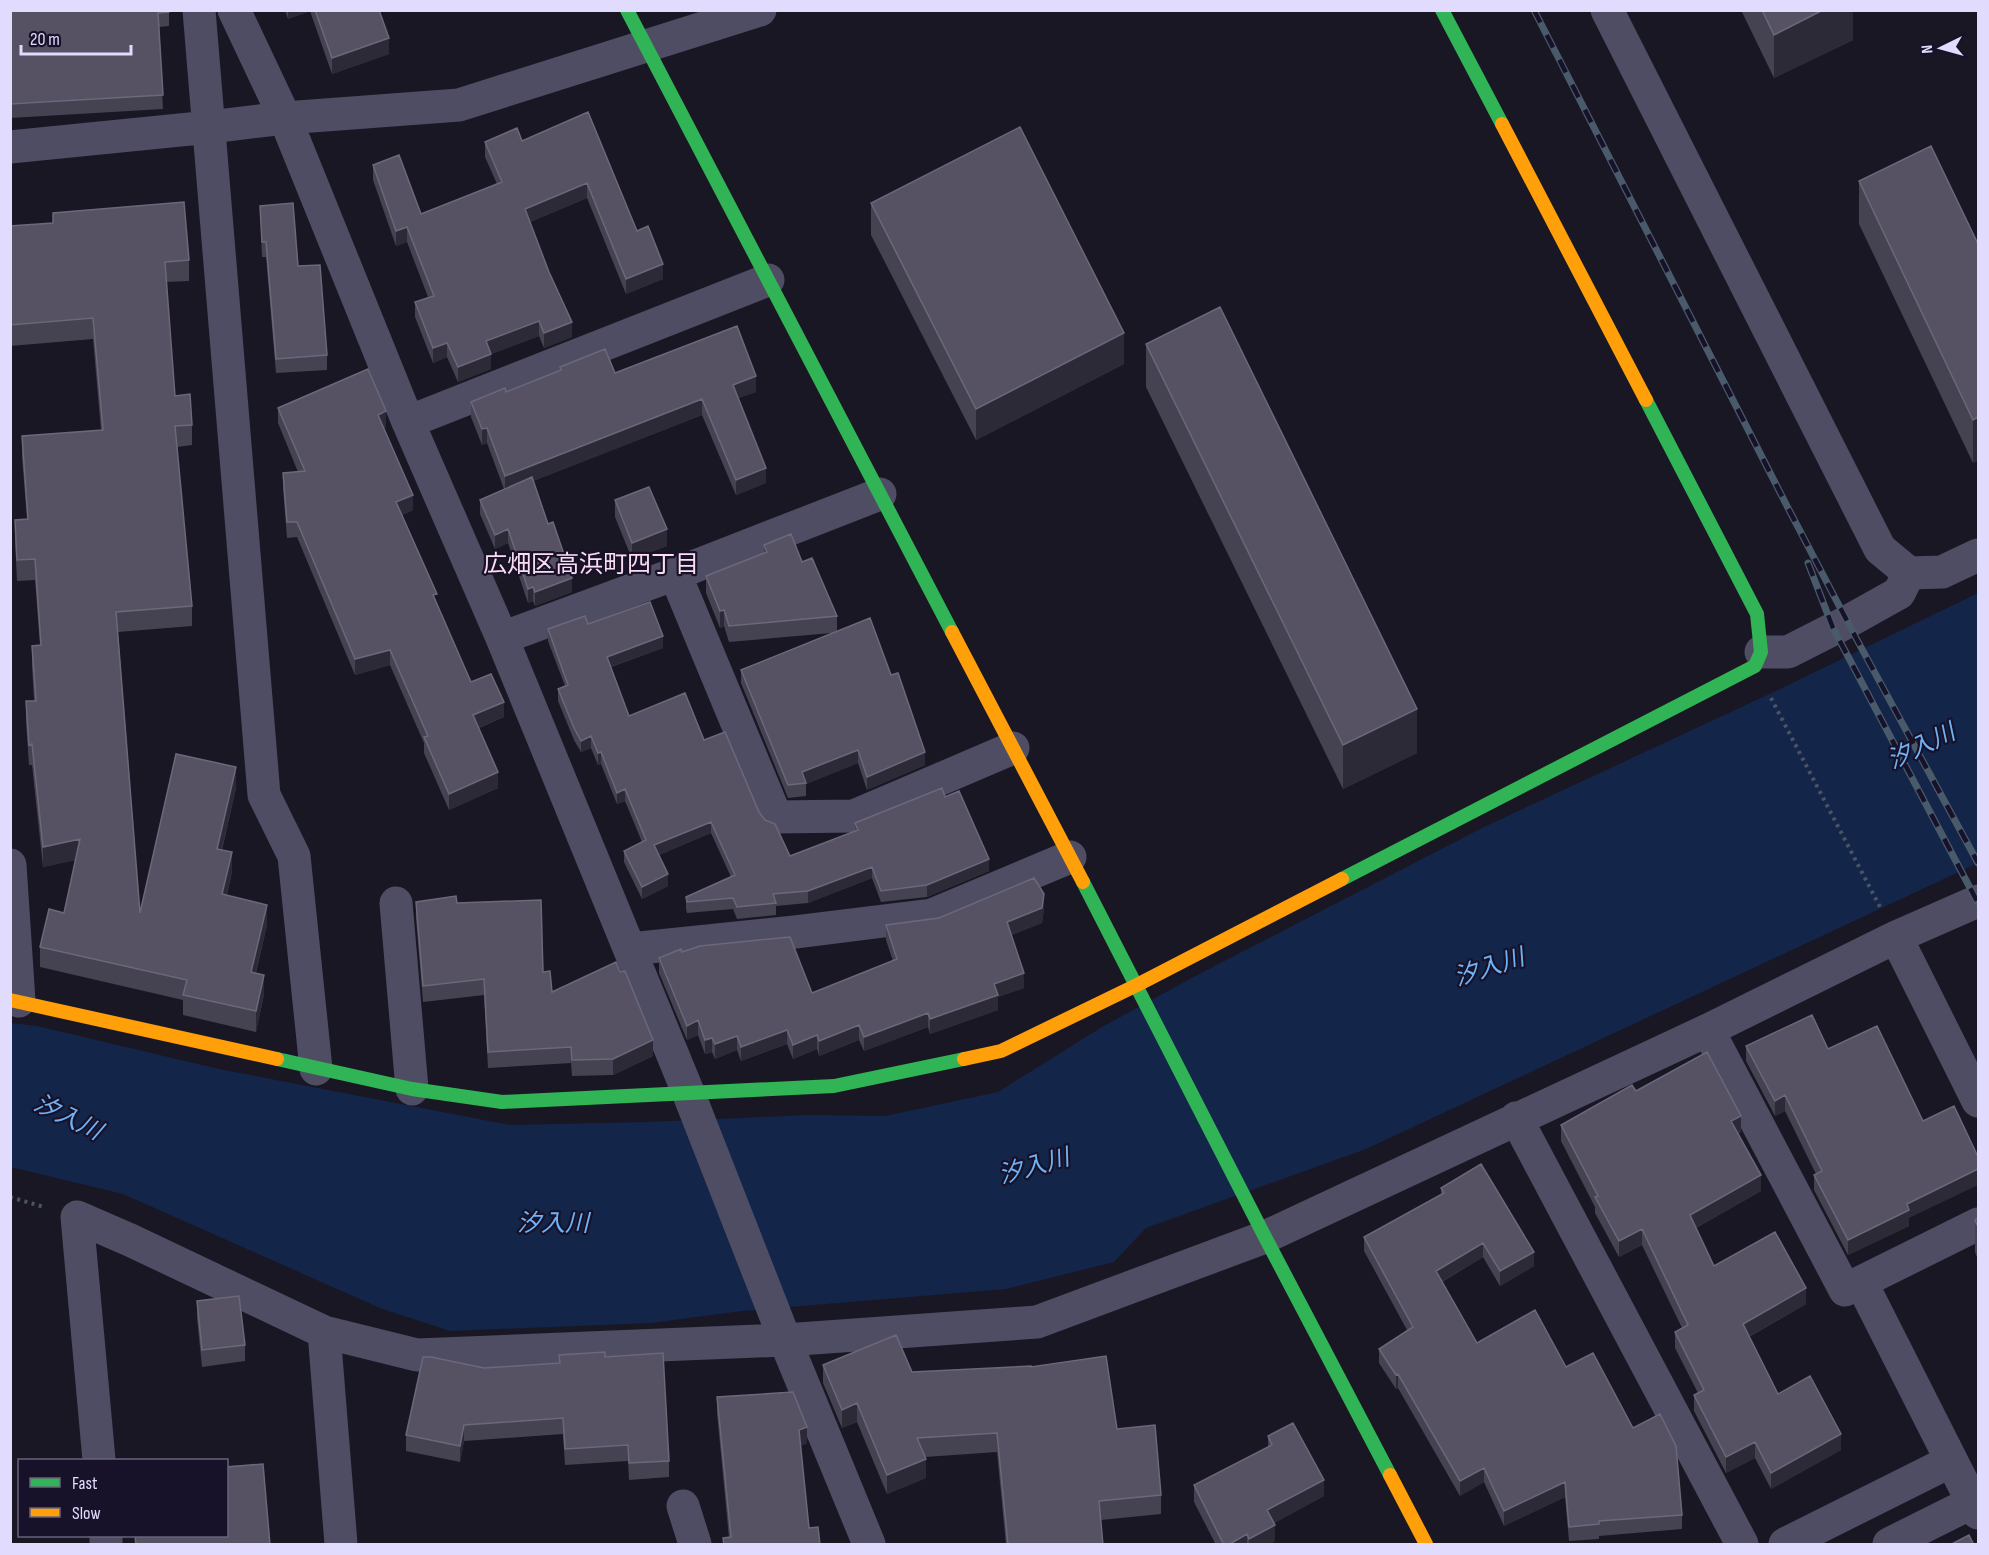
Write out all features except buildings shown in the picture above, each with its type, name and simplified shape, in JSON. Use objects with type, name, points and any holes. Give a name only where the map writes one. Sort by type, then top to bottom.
[{"type":"street","points":[[199,10],[264,795],[294,856],[316,1068]]},
{"type":"street","points":[[234,10],[285,118],[408,422],[502,638],[688,1092],[785,1340],[869,1545]]},
{"type":"street","points":[[627,10],[1137,985],[1265,1237],[1426,1545]]},
{"type":"street","points":[[10,147],[285,118],[459,105],[760,10]]},
{"type":"street","points":[[1442,10],[1757,614],[1758,659]]},
{"type":"street","points":[[1607,10],[1880,549],[1909,573],[1942,572],[1978,555]]},
{"type":"street","points":[[408,422],[768,280]]},
{"type":"street","points":[[502,638],[880,494]]},
{"type":"street","points":[[10,865],[15,1000],[412,1089],[502,1102],[834,1086],[1001,1052],[1137,985],[1758,659],[1788,652],[1847,622],[1899,593],[1909,573]]},
{"type":"street","points":[[675,574],[776,817],[854,816],[1013,748]]},
{"type":"street","points":[[630,949],[932,915],[1070,857]]},
{"type":"street","points":[[99,1459],[77,1217],[324,1332],[417,1355],[785,1340],[1037,1322],[1265,1237],[1708,1030],[1896,937],[1978,901]]},
{"type":"street","points":[[396,903],[412,1089]]},
{"type":"street","points":[[1896,937],[1978,1101]]},
{"type":"street","points":[[1708,1030],[1845,1290],[1978,1224]]},
{"type":"street","points":[[1516,1118],[1742,1545]]},
{"type":"street","points":[[1861,1282],[1976,1508],[1889,1545]]},
{"type":"street","points":[[324,1332],[341,1545]]},
{"type":"street","points":[[1785,1545],[1951,1461]]},
{"type":"street","points":[[683,1506],[695,1545]]},
{"type":"path","points":[[1758,659],[1896,937]]},
{"type":"water","name":"汐入川","points":[[1978,593],[1978,863],[1366,1149],[1146,1228],[1114,1262],[1006,1289],[742,1311],[651,1323],[450,1331],[380,1308],[123,1194],[11,1167],[11,1023],[37,1026],[219,1069],[510,1125],[809,1115],[885,1116],[998,1092],[1102,1027],[1203,972],[1484,827],[1780,689]]},
{"type":"railway","points":[[1534,10],[1787,506],[1978,863]]},
{"type":"railway","points":[[1808,563],[1833,628],[1978,903]]},
{"type":"traffic: fast","points":[[627,10],[952,632]]},
{"type":"traffic: fast","points":[[1442,10],[1502,124]]},
{"type":"traffic: fast","points":[[1342,879],[1755,666],[1761,652],[1757,614],[1646,400]]},
{"type":"traffic: fast","points":[[1083,882],[1390,1475]]},
{"type":"traffic: fast","points":[[277,1059],[412,1089],[502,1102],[834,1086],[964,1059]]},
{"type":"traffic: slow","points":[[1502,124],[1646,400]]},
{"type":"traffic: slow","points":[[952,632],[1083,882]]},
{"type":"traffic: slow","points":[[964,1059],[1001,1051],[1137,985],[1342,879]]},
{"type":"traffic: slow","points":[[10,1000],[277,1059]]},
{"type":"traffic: slow","points":[[1390,1475],[1426,1544]]},
{"type":"district","name":"広畑区高浜町四丁目","points":[[591,564]]}]
